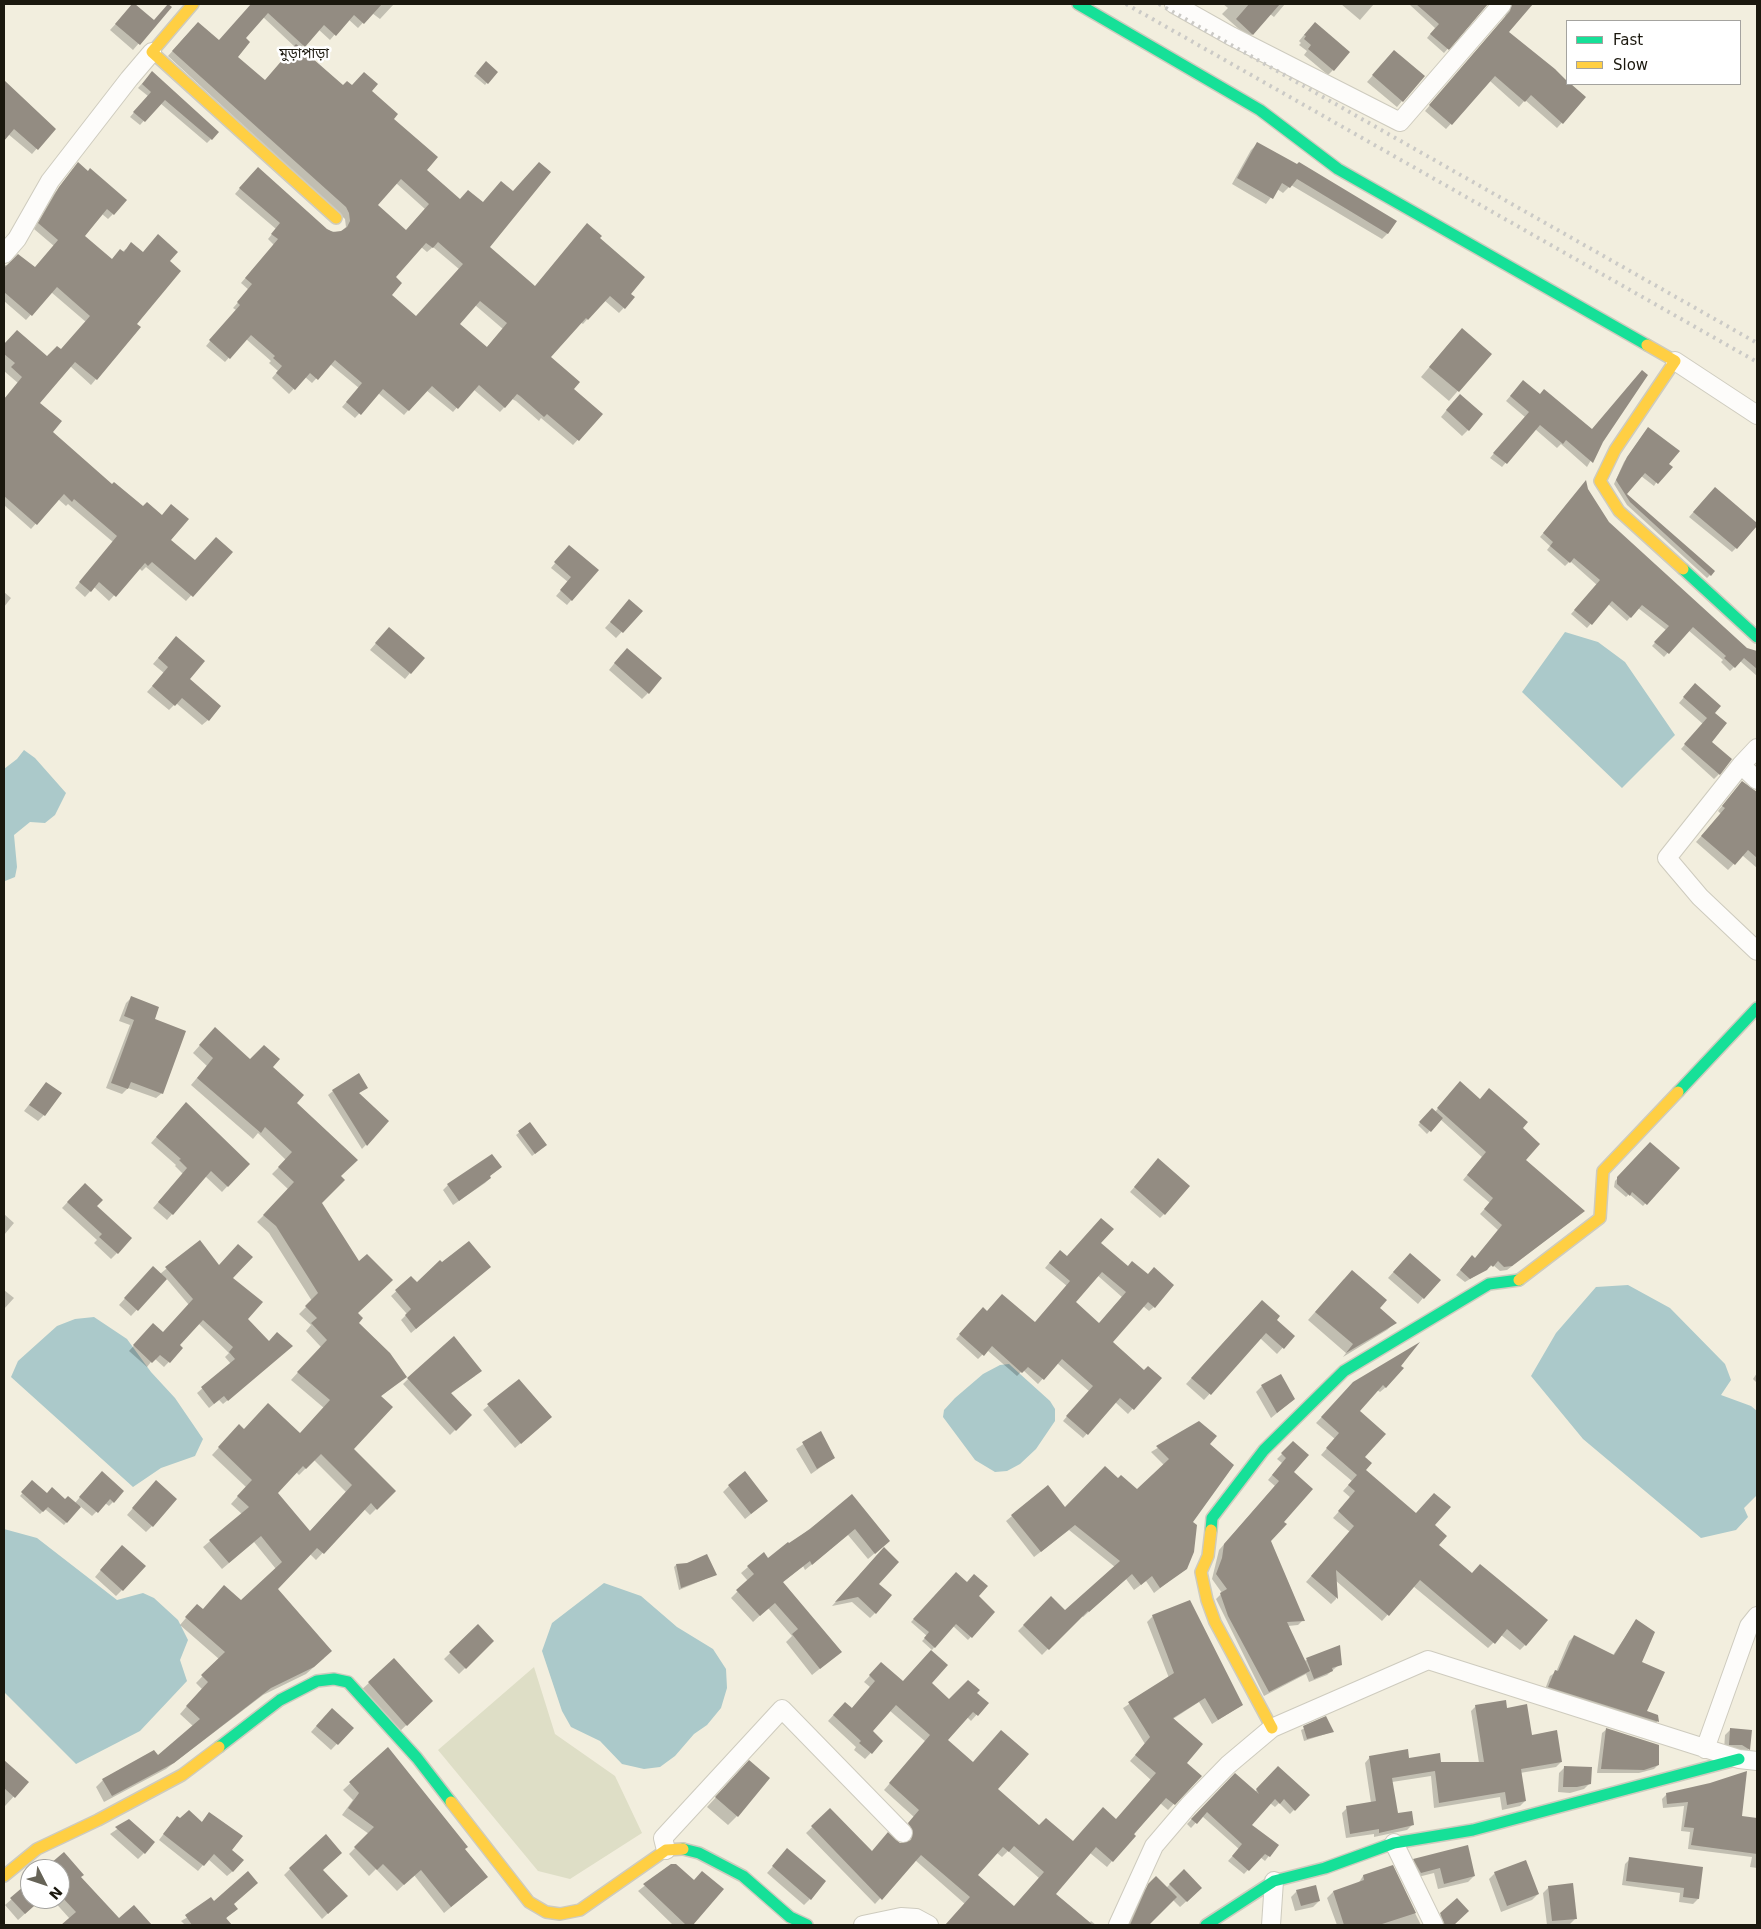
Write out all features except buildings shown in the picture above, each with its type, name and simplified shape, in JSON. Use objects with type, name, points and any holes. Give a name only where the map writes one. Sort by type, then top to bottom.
[{"type":"street","points":[[4,254],[16,238],[50,181],[129,79],[193,4]]},
{"type":"street","points":[[1078,4],[1260,110],[1338,169],[1674,361],[1757,415]]},
{"type":"street","points":[[1174,4],[1231,36],[1400,122],[1502,4]]},
{"type":"street","points":[[152,52],[336,218]]},
{"type":"street","points":[[1674,361],[1615,450],[1600,481],[1619,511],[1757,637]]},
{"type":"street","points":[[1757,748],[1741,765],[1667,858],[1700,897],[1757,950]]},
{"type":"street","points":[[1741,765],[1757,780]]},
{"type":"street","points":[[1272,1728],[1215,1622],[1207,1600],[1201,1572],[1208,1556],[1212,1518],[1264,1450],[1344,1372],[1489,1284],[1518,1280],[1600,1218],[1603,1170],[1757,1008]]},
{"type":"street","points":[[1705,1749],[1748,1626],[1757,1616]]},
{"type":"street","points":[[1118,1925],[1154,1846],[1189,1805],[1228,1765],[1272,1728],[1428,1660],[1705,1749],[1739,1759],[1757,1761]]},
{"type":"street","points":[[4,1876],[37,1849],[98,1820],[182,1775],[280,1700],[317,1681],[334,1678],[348,1682],[417,1758],[529,1902],[546,1912],[560,1914],[580,1910],[666,1850],[684,1849],[699,1853],[743,1876],[790,1917],[807,1925]]},
{"type":"street","points":[[666,1850],[663,1838],[782,1709],[903,1833]]},
{"type":"street","points":[[1206,1925],[1274,1881],[1325,1868],[1394,1843],[1473,1830],[1739,1759]]},
{"type":"street","points":[[1394,1843],[1434,1925]]},
{"type":"street","points":[[1271,1925],[1274,1881]]},
{"type":"street","points":[[863,1925],[901,1917],[916,1918],[929,1925]]},
{"type":"green space","points":[[534,1667],[555,1734],[615,1776],[642,1833],[570,1879],[538,1871],[438,1750]]},
{"type":"water","points":[[1565,632],[1598,642],[1625,662],[1675,735],[1622,788],[1522,692]]},
{"type":"water","points":[[24,750],[35,758],[66,793],[55,815],[45,823],[30,822],[14,835],[17,867],[15,877],[5,881],[4,769],[17,759]]},
{"type":"water","points":[[1628,1285],[1670,1308],[1725,1364],[1731,1380],[1721,1395],[1751,1406],[1757,1411],[1757,1495],[1744,1508],[1748,1517],[1736,1530],[1701,1538],[1583,1439],[1531,1376],[1556,1333],[1596,1287]]},
{"type":"water","points":[[94,1317],[127,1339],[151,1372],[175,1398],[203,1439],[195,1456],[161,1468],[133,1487],[11,1377],[18,1361],[57,1326],[75,1319]]},
{"type":"water","points":[[1009,1364],[1050,1401],[1055,1409],[1055,1421],[1036,1449],[1020,1464],[1007,1471],[995,1472],[975,1460],[943,1417],[944,1410],[955,1398],[983,1374],[1000,1365]]},
{"type":"water","points":[[4,1529],[37,1538],[117,1600],[143,1593],[154,1598],[178,1620],[188,1640],[180,1660],[187,1681],[140,1731],[76,1764],[4,1692]]},
{"type":"water","points":[[604,1583],[641,1596],[677,1627],[713,1649],[726,1669],[727,1688],[721,1708],[707,1725],[694,1734],[675,1756],[660,1767],[644,1769],[622,1764],[600,1741],[571,1727],[562,1711],[542,1651],[552,1623]]},
{"type":"railway","points":[[1126,4],[1757,362]]},
{"type":"railway","points":[[1159,4],[1757,343]]},
{"type":"traffic: fast","points":[[1078,4],[1260,110],[1338,169],[1647,345]]},
{"type":"traffic: fast","points":[[1683,569],[1757,637]]},
{"type":"traffic: fast","points":[[1678,1092],[1757,1008]]},
{"type":"traffic: fast","points":[[1211,1530],[1212,1518],[1264,1450],[1344,1371],[1489,1284],[1519,1280]]},
{"type":"traffic: fast","points":[[219,1747],[280,1700],[317,1681],[334,1679],[348,1682],[417,1758],[451,1802]]},
{"type":"traffic: fast","points":[[1206,1925],[1274,1881],[1325,1868],[1394,1843],[1473,1830],[1739,1759]]},
{"type":"traffic: fast","points":[[683,1849],[699,1853],[743,1876],[790,1917],[807,1925]]},
{"type":"traffic: slow","points":[[193,4],[152,52],[336,218]]},
{"type":"traffic: slow","points":[[1647,345],[1675,361],[1615,450],[1600,481],[1619,511],[1683,569]]},
{"type":"traffic: slow","points":[[1519,1280],[1600,1218],[1603,1171],[1678,1092]]},
{"type":"traffic: slow","points":[[1211,1530],[1208,1556],[1201,1572],[1207,1600],[1215,1622],[1272,1728]]},
{"type":"traffic: slow","points":[[4,1876],[37,1849],[98,1820],[182,1775],[219,1747]]},
{"type":"traffic: slow","points":[[451,1802],[529,1902],[546,1912],[560,1914],[580,1910],[666,1850],[683,1849]]},
{"type":"district","name":"মুড়াপাড়া","points":[[304,54]]}]
